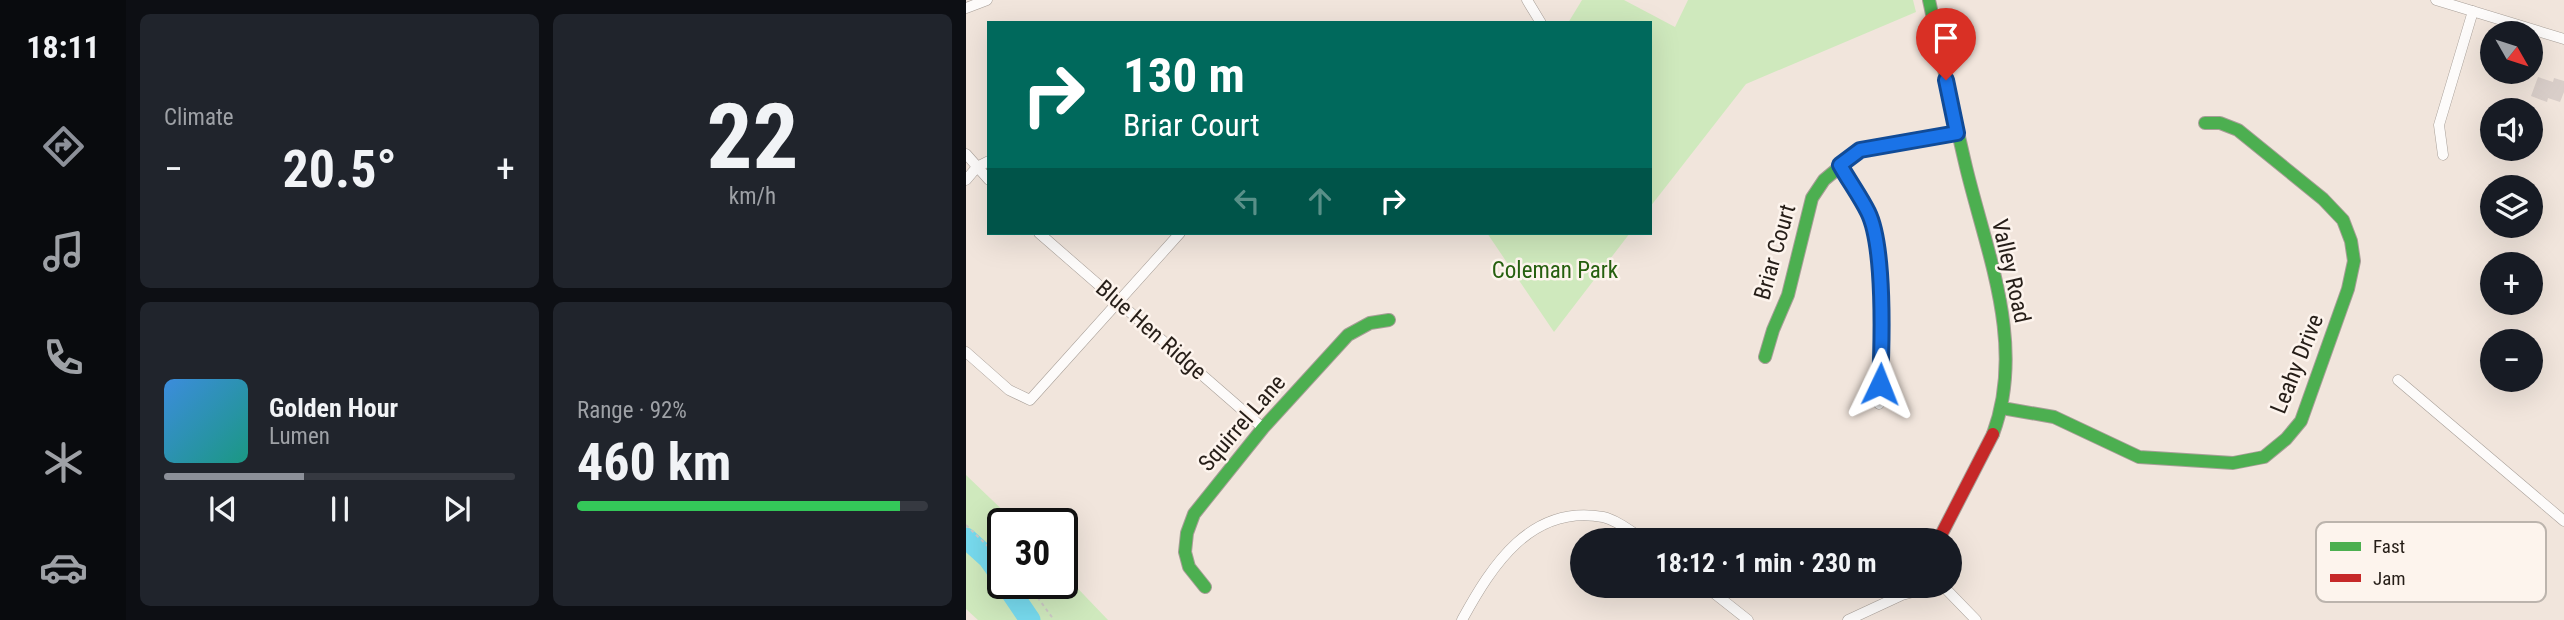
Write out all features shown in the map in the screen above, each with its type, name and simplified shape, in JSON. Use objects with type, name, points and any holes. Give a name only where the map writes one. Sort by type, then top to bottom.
[{"type":"street","points":[[966,8],[987,0]]},
{"type":"street","points":[[1527,0],[1540,21]]},
{"type":"street","name":"Valley Road","points":[[1929,0],[1957,133],[2002,316],[2007,377],[2002,408],[1986,448],[1943,528]]},
{"type":"street","points":[[2436,0],[2564,39]]},
{"type":"street","points":[[2444,155],[2439,125],[2473,11]]},
{"type":"street","name":"Leahy Drive","points":[[2002,408],[2054,417],[2139,457],[2233,463],[2264,457],[2286,439],[2301,421],[2348,289],[2354,261],[2351,241],[2343,220],[2323,199],[2238,130],[2220,123],[2205,123]]},
{"type":"street","name":"Briar Court","points":[[1765,356],[1788,295],[1812,198],[1824,180],[1860,150],[1957,133]]},
{"type":"street","points":[[966,154],[987,178]]},
{"type":"street","points":[[966,180],[977,167],[987,162]]},
{"type":"street","points":[[1840,165],[1869,213],[1877,242],[1882,343],[1879,404]]},
{"type":"street","name":"Blue Hen Ridge","points":[[1041,235],[1263,428]]},
{"type":"street","points":[[966,352],[1020,397],[1030,400],[1178,235]]},
{"type":"street","name":"Squirrel Lane","points":[[1205,587],[1189,568],[1185,552],[1187,533],[1194,514],[1263,428],[1348,335],[1370,323],[1389,320]]},
{"type":"street","points":[[2398,380],[2564,521]]},
{"type":"street","points":[[1462,620],[1500,557],[1540,524],[1573,515],[1606,518],[1623,528]]},
{"type":"street","points":[[1720,598],[1748,620]]},
{"type":"street","points":[[1847,620],[1895,598]]},
{"type":"street","points":[[1955,598],[1976,620]]},
{"type":"path","points":[[966,525],[987,545]]},
{"type":"path","points":[[1039,599],[1054,620]]},
{"type":"green space","name":"Coleman Park","points":[[1582,0],[1624,0],[1675,27],[1688,0],[1913,0],[1916,12],[1746,84],[1652,204],[1652,21],[1569,21]]},
{"type":"green space","name":"Coleman Park","points":[[1488,235],[1628,235],[1554,332]]},
{"type":"green space","points":[[966,475],[1000,508],[987,508],[987,599],[1078,599],[1078,589],[1108,620],[978,620],[966,609]]},
{"type":"building","points":[[2554,78],[2564,81],[2560,102],[2548,98],[2547,102],[2543,98],[2531,96],[2535,84],[2543,84],[2543,79],[2553,82]]},
{"type":"waterway","points":[[966,538],[987,557]]},
{"type":"waterway","points":[[1016,599],[1030,620]]},
{"type":"traffic: fast","points":[[1929,0],[1966,167],[2000,300],[2006,367],[2002,401],[1993,434]]},
{"type":"traffic: fast","points":[[2002,408],[2054,417],[2139,457],[2233,463],[2264,457],[2286,439],[2301,421],[2348,289],[2354,261],[2351,241],[2343,220],[2323,199],[2238,130],[2220,123],[2205,123]]},
{"type":"traffic: fast","points":[[1765,357],[1788,295],[1812,198],[1824,180],[1860,150],[1957,133]]},
{"type":"traffic: fast","points":[[1205,587],[1189,567],[1185,552],[1187,533],[1194,514],[1263,428],[1348,335],[1370,323],[1389,320]]},
{"type":"traffic: jam","points":[[1945,528],[1993,434]]},
{"type":"route","points":[[1880,384],[1882,343],[1877,242],[1869,213],[1840,165],[1860,150],[1957,133],[1946,80]]}]
